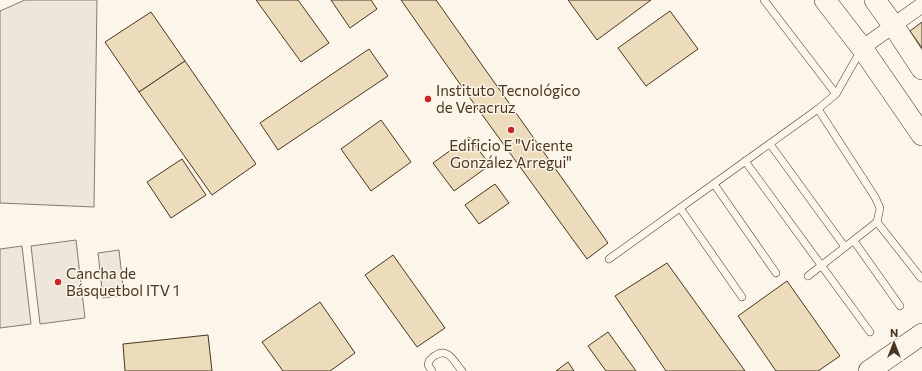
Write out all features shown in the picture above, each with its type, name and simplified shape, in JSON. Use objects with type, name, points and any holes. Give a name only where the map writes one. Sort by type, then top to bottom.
[{"type":"main road","points":[[825,0],[862,48],[922,135]]},
{"type":"main road","points":[[874,0],[893,25],[922,69]]},
{"type":"main road","points":[[869,371],[922,334]]},
{"type":"street","points":[[862,48],[922,4]]},
{"type":"lane","points":[[764,0],[836,94]]},
{"type":"lane","points":[[609,259],[770,144],[836,94],[862,48]]},
{"type":"lane","points":[[808,276],[877,222],[880,208],[875,196],[818,109]]},
{"type":"lane","points":[[770,144],[845,247]]},
{"type":"lane","points":[[745,161],[870,332]]},
{"type":"lane","points":[[714,184],[776,273]]},
{"type":"lane","points":[[680,208],[742,297]]},
{"type":"lane","points":[[877,222],[921,278]]},
{"type":"lane","points":[[854,241],[900,306]]},
{"type":"lane","points":[[432,371],[428,365],[428,361],[437,354],[443,352],[448,354],[462,371]]},
{"type":"shaded area","points":[[25,0],[97,0],[94,207],[0,203],[0,11]]},
{"type":"shaded area","name":"Cancha de Básquetbol ITV 1","points":[[76,240],[85,318],[40,324],[31,246]]},
{"type":"shaded area","points":[[22,246],[31,324],[0,328],[0,249]]},
{"type":"shaded area","points":[[119,250],[124,295],[103,298],[98,253]]},
{"type":"building","points":[[256,0],[298,0],[329,43],[301,62]]},
{"type":"building","points":[[331,0],[371,0],[377,9],[350,28]]},
{"type":"building","name":"Edificio E \"Vicente González Arregui\"","points":[[401,0],[436,0],[608,243],[587,259],[467,94]]},
{"type":"building","points":[[568,0],[651,0],[597,40]]},
{"type":"building","points":[[670,11],[698,49],[646,86],[618,48]]},
{"type":"building","points":[[151,12],[185,61],[139,92],[105,42]]},
{"type":"building","points":[[922,22],[922,48],[910,31]]},
{"type":"building","points":[[369,49],[388,76],[278,150],[260,123]]},
{"type":"building","points":[[185,61],[256,164],[212,195],[139,92]]},
{"type":"building","points":[[381,120],[411,162],[371,191],[341,149]]},
{"type":"building","points":[[469,137],[490,165],[454,191],[433,163]]},
{"type":"building","points":[[182,159],[206,195],[171,218],[147,182]]},
{"type":"building","points":[[495,184],[509,203],[479,224],[465,205]]},
{"type":"building","points":[[393,255],[445,328],[417,347],[365,275]]},
{"type":"building","points":[[667,263],[745,371],[666,371],[615,296]]},
{"type":"building","points":[[787,281],[840,356],[818,371],[776,371],[738,316]]},
{"type":"building","points":[[320,302],[355,353],[330,371],[283,371],[262,342]]},
{"type":"building","points":[[608,332],[636,371],[606,371],[588,346]]},
{"type":"building","points":[[208,335],[212,371],[125,371],[123,344]]},
{"type":"building","points":[[568,362],[574,371],[556,371]]},
{"type":"place","name":"Instituto Tecnológico de Veracruz","points":[[428,99]]},
{"type":"place","name":"Edificio E \"Vicente González Arregui\"","points":[[511,130]]},
{"type":"place","name":"Cancha de Básquetbol ITV 1","points":[[58,282]]}]
